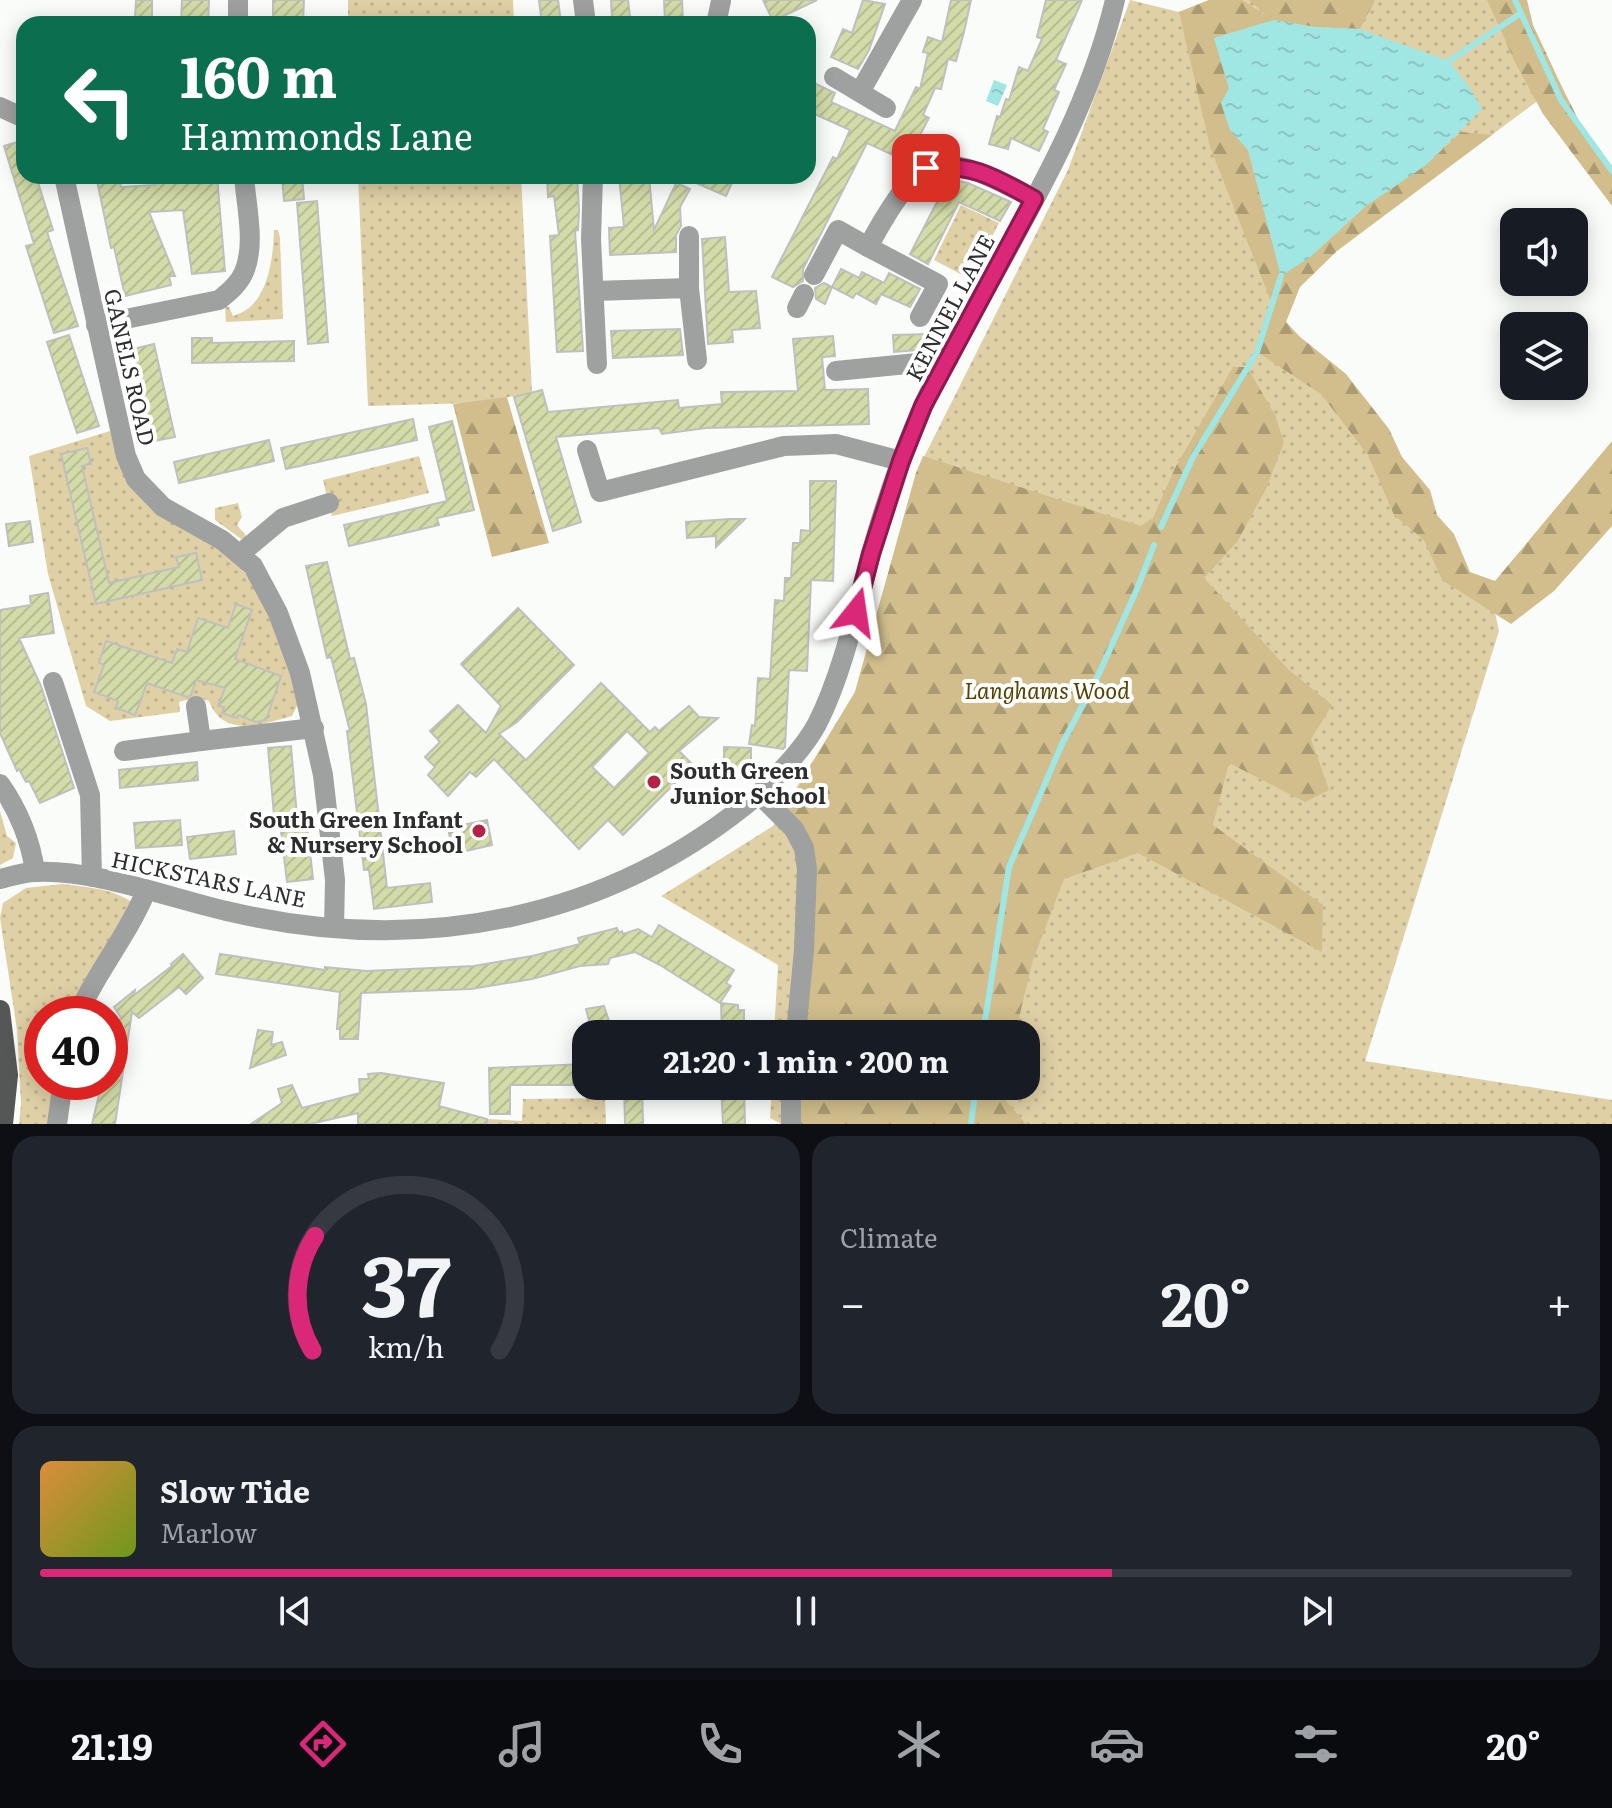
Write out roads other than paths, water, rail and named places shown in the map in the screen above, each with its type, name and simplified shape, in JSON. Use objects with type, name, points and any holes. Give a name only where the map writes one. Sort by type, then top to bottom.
[{"type":"main road","points":[[0,1010],[8,1075],[3,1124]]},
{"type":"street","points":[[860,92],[912,0]]},
{"type":"street","name":"KENNEL LANE","points":[[759,794],[789,762],[816,725],[849,641],[871,554],[901,461],[923,406],[1083,101],[1115,0]]},
{"type":"street","points":[[834,77],[886,108]]},
{"type":"street","points":[[868,247],[892,202],[926,168],[951,165],[969,168],[1034,199]]},
{"type":"street","name":"GANELS ROAD","points":[[66,184],[126,456],[136,479],[163,507],[222,540],[253,566],[278,613],[300,673],[323,775],[335,880],[334,928]]},
{"type":"street","points":[[96,325],[219,300],[234,287],[245,271],[249,246],[245,184]]},
{"type":"street","points":[[593,184],[591,239],[597,364]]},
{"type":"street","points":[[814,275],[838,230],[938,284],[920,317]]},
{"type":"street","points":[[689,236],[689,288],[697,360]]},
{"type":"street","points":[[594,291],[689,288]]},
{"type":"street","points":[[836,371],[948,360]]},
{"type":"street","points":[[587,450],[600,492],[784,446],[836,444],[901,461]]},
{"type":"street","points":[[240,554],[283,518],[329,503]]},
{"type":"street","points":[[53,682],[90,795],[92,877]]},
{"type":"street","points":[[196,706],[201,741]]},
{"type":"street","points":[[124,751],[314,728]]},
{"type":"street","points":[[0,784],[10,798],[26,834],[35,872]]},
{"type":"street","points":[[759,794],[794,829],[804,848],[807,869],[804,950],[797,1020]]},
{"type":"street","name":"HICKSTARS LANE","points":[[0,879],[35,872],[92,877],[267,921],[334,928],[415,931],[456,928],[571,902],[648,870],[726,822],[759,794]]},
{"type":"street","points":[[87,996],[127,931],[146,891]]},
{"type":"street","points":[[57,1124],[60,1100]]},
{"type":"street","points":[[791,1100],[791,1124]]},
{"type":"water","points":[[1274,20],[1315,27],[1360,29],[1449,61],[1482,109],[1426,165],[1366,206],[1309,258],[1281,276],[1248,150],[1230,130],[1221,103],[1229,88],[1214,38]]},
{"type":"water","points":[[994,80],[1007,85],[998,106],[986,101]]},
{"type":"waterway","points":[[1515,0],[1561,100],[1612,171]]},
{"type":"waterway","points":[[1449,61],[1521,13]]},
{"type":"waterway","points":[[1161,527],[1193,457],[1257,352],[1281,276]]},
{"type":"waterway","points":[[985,1020],[1009,867],[1062,744],[1097,678],[1154,545]]},
{"type":"waterway","points":[[971,1124],[974,1100]]},
{"type":"place","name":"South Green Junior School","points":[[654,782]]},
{"type":"place","name":"South Green Infant & Nursery School","points":[[479,831]]},
{"type":"park label","name":"Langhams Wood","points":[[1047,689]]}]
